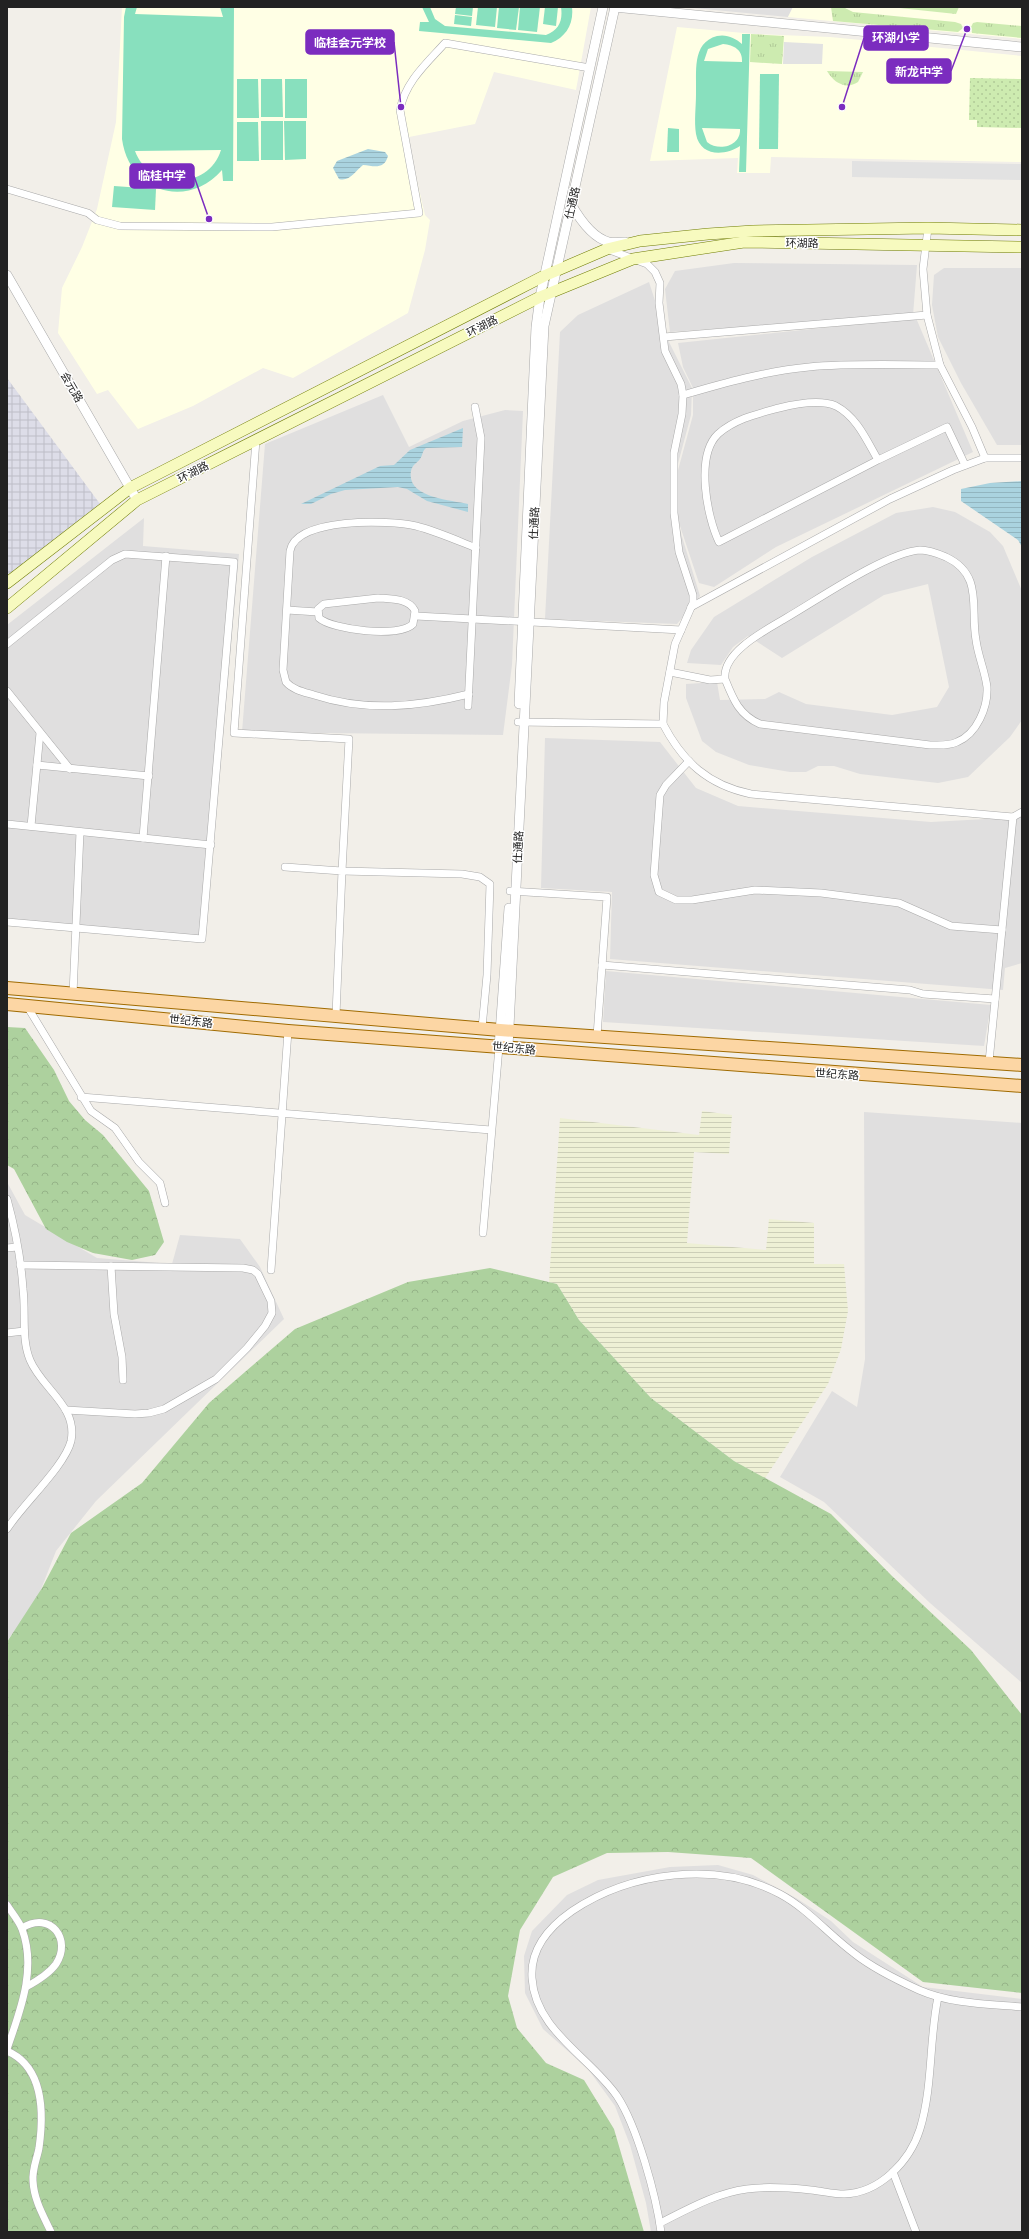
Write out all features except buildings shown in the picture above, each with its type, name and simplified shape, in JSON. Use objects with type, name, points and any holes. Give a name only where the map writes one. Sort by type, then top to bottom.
[{"type":"main road","name":"环湖路","points":[[7,583],[130,488],[544,276],[607,249],[640,241],[753,231],[928,228],[1022,230]]},
{"type":"main road","name":"环湖路","points":[[7,608],[137,500],[540,297],[633,259],[744,242],[1022,247]]},
{"type":"main road","name":"世纪东路","points":[[7,988],[336,1014],[504,1030],[1022,1065]]},
{"type":"main road","name":"世纪东路","points":[[7,1004],[288,1031],[853,1075],[1022,1086]]},
{"type":"main road","points":[[986,1083],[989,1062]]},
{"type":"street","name":"仕通路","points":[[526,622],[536,327],[544,276],[603,7]]},
{"type":"street","name":"仕通路","points":[[503,1047],[544,326],[615,7]]},
{"type":"street","points":[[615,7],[1022,47]]},
{"type":"street","points":[[7,189],[88,213],[97,220],[120,226],[272,227],[419,213],[400,110],[402,98],[413,80],[445,43],[590,68]]},
{"type":"street","points":[[571,204],[577,214],[596,235],[609,242],[640,241]]},
{"type":"street","points":[[928,228],[924,245],[923,269],[927,315],[940,365],[972,427],[985,458]]},
{"type":"street","points":[[607,249],[647,264],[655,272],[660,283],[659,303],[665,351],[680,384],[683,395],[682,414],[677,432],[674,453],[674,513],[679,552],[693,595],[691,607],[675,644],[664,702],[663,724],[689,761],[710,779],[751,794],[1013,817],[1022,812]]},
{"type":"street","name":"会元路","points":[[7,275],[137,500]]},
{"type":"street","points":[[664,337],[927,315]]},
{"type":"street","points":[[683,395],[728,382],[808,367],[872,364],[940,365]]},
{"type":"street","points":[[878,460],[855,422],[849,415],[835,406],[820,403],[788,406],[750,416],[730,425],[717,435],[710,446],[706,475],[706,507],[711,526],[719,542],[878,460],[947,427],[965,465]]},
{"type":"street","points":[[468,706],[481,438],[475,408]]},
{"type":"street","points":[[256,440],[234,733],[349,739],[336,1014]]},
{"type":"street","points":[[691,607],[890,499],[965,465],[985,458],[1022,458]]},
{"type":"street","points":[[469,694],[416,704],[373,706],[334,701],[300,691],[288,684],[284,676],[287,610],[292,545],[298,537],[316,529],[369,523],[403,524],[434,532],[476,548]]},
{"type":"street","points":[[922,550],[939,554],[951,560],[970,579],[976,603],[975,636],[984,673],[986,699],[982,714],[975,726],[957,742],[930,745],[760,724],[742,714],[732,699],[725,679],[725,668],[732,657],[761,633],[889,558],[922,550]]},
{"type":"street","points":[[7,644],[112,560],[132,553],[234,562],[202,939],[7,922]]},
{"type":"street","points":[[143,838],[166,556]]},
{"type":"street","points":[[378,598],[406,602],[414,608],[416,616],[413,624],[404,630],[376,631],[323,621],[319,618],[318,612],[319,606],[324,604],[352,599],[378,598]]},
{"type":"street","points":[[287,610],[318,612]]},
{"type":"street","points":[[416,616],[681,630]]},
{"type":"street","points":[[670,672],[710,680],[725,679]]},
{"type":"street","points":[[7,691],[70,768]]},
{"type":"street","points":[[521,722],[663,724]]},
{"type":"street","points":[[31,826],[40,733]]},
{"type":"street","points":[[689,761],[666,785],[660,795],[654,875],[657,888],[664,896],[682,901],[755,890],[821,893],[899,903],[952,926],[1002,930]]},
{"type":"street","points":[[37,765],[149,776]]},
{"type":"street","points":[[989,1062],[1013,817]]},
{"type":"street","points":[[7,824],[211,845]]},
{"type":"street","points":[[73,994],[74,927],[80,832]]},
{"type":"street","points":[[285,867],[342,871],[462,874],[480,877],[490,884],[487,975],[482,1028]]},
{"type":"street","points":[[513,891],[607,897],[597,1036]]},
{"type":"street","points":[[602,965],[910,990],[922,994],[995,999]]},
{"type":"street","points":[[27,1006],[81,1097],[91,1111],[116,1128],[139,1162],[160,1183],[165,1203]]},
{"type":"street","points":[[271,1270],[284,1113],[288,1031]]},
{"type":"street","points":[[483,1232],[491,1130],[503,1047]]},
{"type":"street","points":[[81,1097],[491,1130]]},
{"type":"street","points":[[7,1199],[20,1265],[23,1288],[24,1331],[27,1352],[34,1369],[66,1410],[72,1424],[72,1432],[66,1454],[7,1529]]},
{"type":"street","points":[[7,1248],[17,1247]]},
{"type":"street","points":[[20,1265],[249,1269],[258,1274],[266,1290],[272,1313],[261,1332],[233,1364],[216,1379],[164,1409],[135,1414],[66,1410]]},
{"type":"street","points":[[111,1266],[114,1314],[122,1357],[123,1380]]},
{"type":"street","points":[[7,1333],[24,1331]]},
{"type":"street","points":[[661,2232],[660,2223],[639,2145],[625,2110],[600,2075],[550,2024],[534,1991],[532,1966],[535,1954],[544,1936],[558,1921],[587,1901],[659,1876],[699,1873],[722,1875],[766,1888],[781,1895],[855,1954],[873,1966],[922,1991],[938,1997],[976,2003],[1022,2007]]},
{"type":"street","points":[[7,1905],[22,1928],[28,1959],[26,1987],[7,2050],[28,2065],[38,2085],[40,2122],[39,2147],[33,2180],[39,2207],[51,2232]]},
{"type":"street","points":[[22,1928],[32,1922],[41,1921],[48,1923],[60,1936],[62,1948],[55,1965],[46,1974],[26,1987]]},
{"type":"street","points":[[660,2223],[704,2201],[739,2190],[782,2188],[846,2194],[865,2189],[893,2172],[910,2150],[922,2121],[933,2022],[938,1997]]},
{"type":"street","points":[[893,2172],[916,2232]]},
{"type":"shaded area","points":[[122,7],[591,7],[576,90],[494,72],[475,124],[409,137],[412,159],[425,215],[430,220],[425,250],[408,313],[293,378],[263,368],[193,406],[138,429],[108,390],[97,394],[58,333],[62,288],[82,247],[97,209],[116,122]]},
{"type":"shaded area","points":[[684,7],[793,7],[788,17]]},
{"type":"shaded area","points":[[793,7],[1022,7],[1022,39],[788,17]]},
{"type":"shaded area","points":[[677,27],[755,34],[830,37],[1022,56],[1022,162],[771,157],[770,173],[737,173],[738,158],[650,161]]},
{"type":"shaded area","points":[[784,42],[823,44],[822,64],[783,64]]},
{"type":"shaded area","points":[[852,161],[1022,164],[1022,180],[852,177]]},
{"type":"shaded area","points":[[734,263],[917,265],[913,315],[670,332],[665,289],[675,271]]},
{"type":"shaded area","points":[[944,268],[1022,268],[1022,445],[997,445],[961,383],[938,337],[932,305],[934,275]]},
{"type":"shaded area","points":[[649,282],[667,338],[692,388],[691,415],[672,486],[677,520],[700,596],[677,624],[545,619],[560,332],[578,315]]},
{"type":"shaded area","points":[[916,318],[973,452],[776,547],[714,587],[699,583],[678,520],[674,485],[693,415],[693,388],[683,367],[678,343]]},
{"type":"shaded area","points":[[7,378],[103,508],[7,583]]},
{"type":"shaded area","points":[[383,395],[409,447],[463,421],[505,410],[523,411],[512,665],[503,735],[242,732],[265,444]]},
{"type":"shaded area","points":[[933,507],[955,512],[990,532],[1003,546],[1022,591],[1022,720],[1010,737],[968,777],[938,783],[860,774],[834,766],[818,766],[806,772],[790,772],[749,765],[716,752],[702,741],[686,698],[686,684],[717,682],[720,700],[765,699],[779,692],[806,704],[892,715],[937,707],[949,687],[928,584],[884,595],[782,658],[748,636],[733,647],[721,665],[687,663],[691,650],[714,617],[812,557],[896,513]]},
{"type":"shaded area","points":[[144,518],[143,546],[239,554],[205,939],[7,923],[7,625]]},
{"type":"shaded area","points":[[545,738],[660,742],[696,788],[738,806],[931,822],[1022,817],[1022,963],[1005,968],[1003,990],[610,959],[612,892],[541,888]]},
{"type":"shaded area","points":[[606,971],[991,1005],[984,1046],[603,1022]]},
{"type":"shaded area","points":[[702,1111],[732,1115],[729,1154],[694,1152],[687,1243],[766,1250],[769,1219],[814,1223],[814,1264],[844,1264],[848,1311],[841,1349],[828,1384],[765,1478],[734,1461],[651,1398],[579,1320],[557,1284],[549,1282],[560,1118],[699,1135]]},
{"type":"shaded area","points":[[864,1112],[1022,1123],[1022,1683],[930,1603],[824,1502],[780,1477],[832,1391],[857,1407],[865,1359]]},
{"type":"shaded area","points":[[7,1182],[25,1215],[97,1258],[172,1264],[180,1235],[240,1239],[260,1267],[284,1319],[96,1501],[56,1551],[36,1602],[7,1641]]},
{"type":"shaded area","points":[[718,1865],[753,1875],[796,1898],[831,1921],[853,1942],[923,1987],[1022,1999],[1022,2232],[651,2232],[646,2203],[630,2145],[615,2106],[588,2069],[543,2029],[525,1993],[524,1956],[532,1931],[567,1895],[598,1880],[670,1867]]},
{"type":"green space","points":[[126,7],[137,7],[135,14],[223,17],[220,7],[234,7],[233,181],[223,181],[222,170],[208,182],[193,189],[177,192],[162,189],[147,183],[136,172],[127,157],[122,139],[124,17]],"holes":[[[221,150],[214,163],[204,173],[192,179],[165,179],[153,173],[142,164],[135,151]]]},
{"type":"green space","points":[[422,7],[430,7],[435,19],[445,26],[546,35],[557,28],[561,21],[561,7],[572,7],[572,19],[565,33],[551,43],[419,31],[420,22],[429,22]]},
{"type":"green space","points":[[456,7],[473,7],[472,16],[455,14]]},
{"type":"green space","points":[[478,7],[497,7],[495,27],[476,25]]},
{"type":"green space","points":[[499,7],[519,7],[516,30],[497,28]]},
{"type":"green space","points":[[520,7],[540,7],[537,32],[518,30]]},
{"type":"green space","points":[[545,7],[558,7],[556,26],[543,24]]},
{"type":"green space","points":[[831,7],[843,7],[853,12],[955,22],[961,24],[963,28],[958,32],[833,21]]},
{"type":"green space","points":[[890,7],[959,7],[956,14]]},
{"type":"green space","points":[[455,15],[472,17],[471,26],[454,24]]},
{"type":"green space","points":[[977,22],[1022,26],[1022,38],[972,33],[971,27],[973,23]]},
{"type":"green space","points":[[742,34],[750,34],[746,172],[739,172],[740,146],[721,153],[708,151],[698,142],[695,124],[696,68],[699,52],[703,45],[717,36],[731,37],[742,44]],"holes":[[[723,44],[737,49],[741,54],[742,62],[704,61],[708,49]],[[702,128],[740,129],[737,140],[728,146],[717,147],[707,142]]]},
{"type":"green space","points":[[751,34],[784,36],[782,64],[750,62]]},
{"type":"green space","points":[[827,71],[863,72],[858,82],[845,85],[833,79]]},
{"type":"green space","points":[[760,74],[779,74],[778,149],[759,149]]},
{"type":"green space","points":[[970,78],[1022,79],[1022,128],[977,127],[977,120],[969,120]]},
{"type":"green space","points":[[237,79],[258,79],[259,118],[237,118]]},
{"type":"green space","points":[[261,79],[282,79],[283,117],[261,117]]},
{"type":"green space","points":[[285,79],[307,79],[307,118],[285,118]]},
{"type":"green space","points":[[261,121],[283,121],[283,160],[261,160]]},
{"type":"green space","points":[[284,121],[306,121],[306,159],[285,160]]},
{"type":"green space","points":[[237,122],[258,122],[259,161],[237,161]]},
{"type":"green space","points":[[668,128],[679,129],[679,152],[667,152]]},
{"type":"green space","points":[[114,186],[156,189],[155,210],[112,207]]},
{"type":"green space","points":[[7,1027],[25,1028],[54,1070],[69,1101],[85,1120],[103,1135],[149,1191],[164,1242],[155,1255],[132,1260],[93,1253],[67,1242],[46,1229],[14,1169],[7,1165]]},
{"type":"green space","points":[[490,1268],[557,1284],[579,1320],[651,1398],[734,1461],[831,1514],[892,1576],[971,1650],[1022,1715],[1022,1993],[923,1982],[751,1858],[668,1852],[607,1853],[553,1877],[520,1930],[508,1996],[517,2028],[546,2063],[584,2080],[614,2129],[644,2232],[7,2232],[7,1642],[42,1588],[71,1533],[142,1483],[209,1403],[295,1329],[408,1282]]},
{"type":"water","points":[[368,149],[385,152],[388,156],[384,163],[378,166],[363,165],[346,179],[339,179],[333,168],[337,161]]},
{"type":"water","points":[[463,428],[462,447],[426,448],[420,459],[413,466],[411,471],[411,480],[415,487],[431,496],[468,504],[468,512],[427,501],[407,489],[398,487],[345,490],[331,494],[311,504],[301,504],[380,466],[394,465],[410,450]]},
{"type":"water","points":[[1022,481],[1022,547],[1018,540],[961,501],[961,489],[990,483]]},
{"type":"place","name":"新龙中学","points":[[967,29]]},
{"type":"place","name":"临桂会元学校","points":[[401,107]]},
{"type":"place","name":"环湖小学","points":[[842,107]]},
{"type":"place","name":"临桂中学","points":[[209,219]]}]
